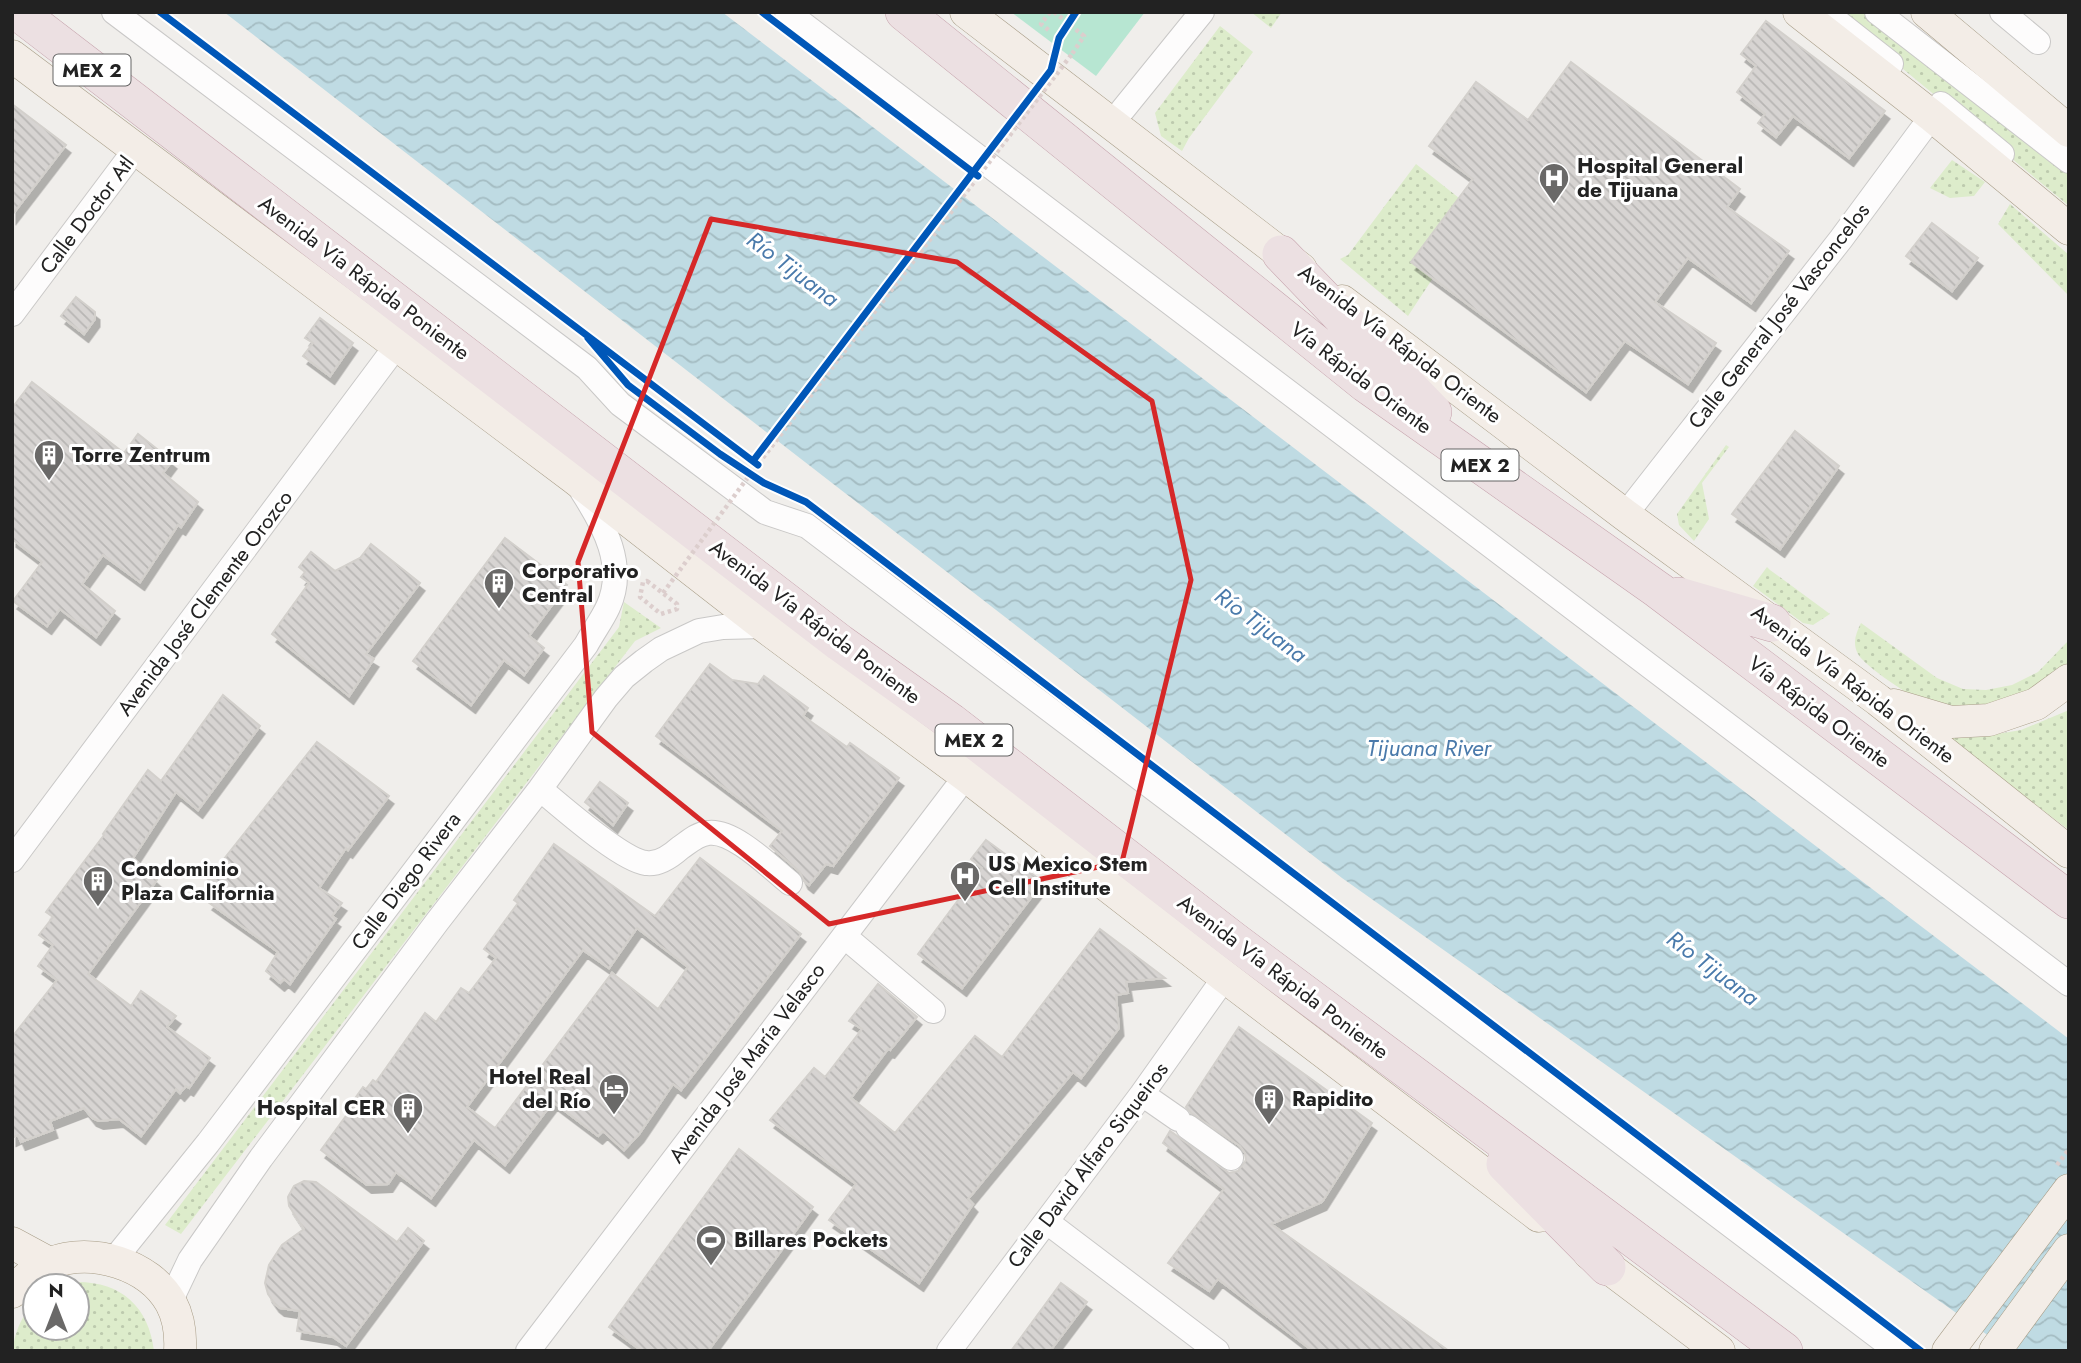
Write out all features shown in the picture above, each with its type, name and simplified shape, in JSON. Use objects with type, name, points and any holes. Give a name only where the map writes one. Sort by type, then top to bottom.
[{"type":"highway","name":"Avenida Vía Rápida Poniente","points":[[18,12],[753,577],[951,722],[1233,940],[1784,1351]]},
{"type":"highway","name":"Vía Rápida Oriente","points":[[904,12],[1003,89],[1226,273],[1366,384],[1658,590],[2069,900]]},
{"type":"highway","points":[[1281,254],[1486,470]]},
{"type":"highway","points":[[1658,590],[1772,623]]},
{"type":"highway","points":[[1418,1076],[1607,1267]]},
{"type":"main road","name":"Avenida Vía Rápida Oriente","points":[[966,12],[1625,514],[1878,700],[2069,852]]},
{"type":"main road","points":[[1798,12],[1932,116],[2069,229]]},
{"type":"main road","points":[[1927,12],[2069,131]]},
{"type":"main road","name":"Avenida Vía Rápida Poniente","points":[[12,56],[574,478],[764,626],[966,776],[1225,977],[1719,1351]]},
{"type":"main road","points":[[1878,700],[1951,722],[1989,720],[2036,704],[2069,680]]},
{"type":"main road","points":[[1948,1351],[2069,1190]]},
{"type":"main road","points":[[12,1242],[49,1263]]},
{"type":"main road","points":[[1995,1351],[2069,1250]]},
{"type":"main road","points":[[12,1292],[27,1277],[49,1263],[67,1258],[93,1257],[113,1261],[136,1270],[156,1285],[170,1302],[181,1335],[180,1351]]},
{"type":"street","points":[[114,12],[587,368],[620,404],[765,513],[807,526],[1897,1351]]},
{"type":"street","points":[[786,12],[2069,984]]},
{"type":"street","points":[[1112,123],[1202,12]]},
{"type":"street","points":[[1825,12],[1973,129],[2069,212]]},
{"type":"street","points":[[1877,12],[2069,161]]},
{"type":"street","points":[[2002,12],[2038,42]]},
{"type":"street","name":"Calle General José Vasconcelos","points":[[1625,514],[1841,239],[1932,116]]},
{"type":"street","name":"Calle Doctor Atl","points":[[12,314],[135,150]]},
{"type":"street","name":"Avenida José Clemente Orozco","points":[[12,860],[397,345]]},
{"type":"street","name":"Calle Diego Rivera","points":[[113,1261],[216,1132],[586,645],[609,605],[615,583],[615,565],[610,542],[601,522],[574,478]]},
{"type":"street","points":[[170,1302],[190,1260],[261,1158],[624,677],[661,649],[699,631],[723,627],[764,626]]},
{"type":"street","name":"Avenida José María Velasco","points":[[528,1351],[966,776]]},
{"type":"street","points":[[540,789],[611,844],[639,861],[656,862],[668,858],[699,835],[715,832],[737,842],[790,883]]},
{"type":"street","points":[[844,936],[933,1011]]},
{"type":"street","name":"Calle David Alfaro Siqueiros","points":[[949,1351],[1142,1094],[1225,977]]},
{"type":"street","points":[[1142,1094],[1231,1158]]},
{"type":"street","points":[[1047,1222],[1217,1351]]},
{"type":"path","points":[[663,593],[758,465],[753,461],[1084,36],[1052,12],[1041,24],[1051,32]]},
{"type":"path","points":[[1062,33],[1076,12]]},
{"type":"path","points":[[976,174],[1051,70],[1054,60]]},
{"type":"path","points":[[742,469],[753,476]]},
{"type":"path","points":[[643,582],[649,582],[663,593],[677,604],[677,609],[661,614],[640,597],[643,582]]},
{"type":"highlighted area","points":[[711,219],[957,262],[1152,401],[1191,580],[1122,862],[829,924],[592,732],[578,562]]},
{"type":"green space","points":[[1011,12],[1145,12],[1096,76]]},
{"type":"green space","points":[[1251,12],[1282,12],[1271,28]]},
{"type":"green space","points":[[1834,12],[1891,12],[2069,151],[2069,206]]},
{"type":"green space","points":[[1220,26],[1253,52],[1182,151],[1161,136],[1155,113]]},
{"type":"green space","points":[[1952,160],[1985,182],[1974,196],[1950,198],[1930,188]]},
{"type":"green space","points":[[1416,164],[1459,198],[1433,278],[1408,316],[1340,259],[1348,255]]},
{"type":"green space","points":[[2010,204],[2069,255],[2069,296],[1998,224]]},
{"type":"green space","points":[[1726,445],[1729,447],[1702,483],[1709,519],[1694,541],[1679,525],[1677,514]]},
{"type":"green space","points":[[1767,567],[1830,614],[1813,625],[1803,623],[1753,586]]},
{"type":"green space","points":[[624,602],[661,628],[635,641],[181,1234],[165,1225],[619,627]]},
{"type":"green space","points":[[1861,623],[1937,678],[1963,689],[1986,690],[2012,685],[2038,672],[2069,640],[2069,662],[2040,687],[2014,700],[1975,708],[1942,708],[1927,704],[1911,695],[1862,659],[1856,650],[1855,642]]},
{"type":"green space","points":[[2069,710],[2069,830],[1947,738],[1979,737],[2021,730]]},
{"type":"green space","points":[[91,1283],[106,1286],[130,1299],[146,1321],[154,1351],[12,1351],[21,1322],[21,1342],[91,1342]]},
{"type":"water","name":"Tijuana River","points":[[224,12],[722,12],[2069,1039],[2069,1351],[2010,1351],[1342,878]]},
{"type":"building","points":[[1766,21],[1885,111],[1849,158],[1793,116],[1776,137],[1758,123],[1765,114],[1737,92],[1756,66],[1741,54]]},
{"type":"building","points":[[1571,62],[1740,189],[1727,207],[1789,251],[1751,303],[1688,258],[1655,302],[1716,343],[1688,384],[1625,341],[1586,392],[1411,262],[1473,179],[1429,146],[1476,82],[1528,120]]},
{"type":"building","points":[[12,104],[66,145],[12,215]]},
{"type":"building","points":[[1932,223],[1978,258],[1952,291],[1906,256]]},
{"type":"building","points":[[76,297],[95,312],[95,319],[84,334],[61,316]]},
{"type":"building","points":[[320,318],[353,343],[330,376],[303,356],[313,343],[305,338]]},
{"type":"building","points":[[32,382],[124,453],[138,434],[172,461],[163,473],[198,502],[181,527],[178,525],[140,582],[103,555],[82,584],[115,611],[96,637],[60,609],[47,626],[13,601],[42,562],[12,539],[12,408]]},
{"type":"building","points":[[1795,431],[1839,466],[1780,549],[1732,514]]},
{"type":"building","name":"Corporativo Central","points":[[505,538],[567,585],[529,636],[544,648],[524,675],[504,660],[471,705],[413,661]]},
{"type":"building","points":[[371,544],[420,583],[366,654],[374,659],[349,696],[272,634],[309,583],[301,577],[305,572],[299,567],[311,552],[335,571],[360,558]]},
{"type":"building","points":[[710,664],[732,680],[758,684],[764,676],[808,708],[803,716],[847,747],[850,743],[899,778],[833,866],[826,864],[809,885],[800,872],[770,846],[782,831],[656,736]]},
{"type":"building","points":[[223,695],[260,726],[198,810],[176,792],[133,858],[157,880],[88,974],[131,1006],[141,991],[176,1016],[167,1027],[210,1058],[189,1088],[186,1086],[180,1093],[176,1089],[141,1136],[119,1119],[99,1121],[92,1118],[84,1108],[50,1121],[53,1130],[21,1142],[18,1135],[12,1138],[12,1037],[57,980],[38,966],[53,945],[39,935],[53,917],[46,912],[104,835],[148,770],[161,781]]},
{"type":"building","points":[[317,742],[389,796],[348,850],[346,848],[319,888],[342,903],[332,916],[336,919],[290,984],[284,979],[280,983],[266,971],[278,952],[208,902],[219,888],[208,879]]},
{"type":"building","points":[[600,782],[628,803],[613,825],[585,802]]},
{"type":"building","points":[[986,840],[1043,882],[962,988],[918,954],[982,868],[971,859]]},
{"type":"building","points":[[554,844],[655,916],[700,858],[801,934],[681,1090],[673,1084],[639,1134],[624,1150],[603,1131],[598,1136],[553,1102],[505,1165],[474,1140],[431,1198],[396,1172],[388,1184],[367,1185],[321,1150],[351,1109],[349,1107],[363,1087],[366,1089],[373,1080],[376,1082],[425,1013],[436,1022],[461,988],[469,993],[496,958],[484,949],[518,903],[514,900]],"holes":[[[637,928],[688,967],[658,1009],[612,973],[495,1128],[467,1107],[583,950],[609,968]]]},
{"type":"building","points":[[1100,929],[1165,978],[1126,982],[1128,993],[1116,995],[1119,1028],[1081,1078],[1073,1072],[968,1199],[973,1204],[919,1283],[829,1220],[856,1184],[770,1120],[814,1068],[825,1077],[862,1029],[849,1021],[878,984],[917,1017],[890,1050],[888,1049],[851,1098],[895,1133],[975,1036],[1002,1057]]},
{"type":"building","points":[[1239,1027],[1372,1123],[1322,1202],[1271,1224],[1449,1351],[1313,1351],[1218,1279],[1209,1291],[1168,1263],[1224,1189],[1163,1143],[1170,1131],[1229,1173],[1238,1171],[1246,1160],[1240,1146],[1186,1107]]},
{"type":"building","name":"Billares Pockets","points":[[739,1149],[813,1207],[708,1351],[642,1351],[609,1327]]},
{"type":"building","points":[[304,1181],[316,1182],[397,1242],[408,1228],[424,1241],[346,1346],[333,1337],[297,1331],[300,1311],[280,1308],[275,1304],[265,1283],[269,1265],[282,1245],[304,1229],[289,1206],[288,1197],[294,1186]]},
{"type":"building","points":[[1061,1283],[1087,1302],[1050,1351],[1011,1351]]},
{"type":"cycle path","points":[[160,12],[758,465]]},
{"type":"cycle path","points":[[762,12],[978,176]]},
{"type":"cycle path","points":[[753,461],[1051,70],[1059,38],[1076,12]]},
{"type":"cycle path","points":[[588,338],[628,385],[720,454],[764,483],[806,502],[1921,1351]]},
{"type":"place","name":"Hospital General de Tijuana","points":[[1554,205]]},
{"type":"place","name":"Torre Zentrum","points":[[49,482]]},
{"type":"place","name":"Corporativo Central","points":[[499,610]]},
{"type":"place","name":"US Mexico Stem Cell Institute","points":[[965,903]]},
{"type":"place","name":"Condominio Plaza California","points":[[98,908]]},
{"type":"place","name":"Hotel Real del Río","points":[[614,1116]]},
{"type":"place","name":"Rapidito","points":[[1269,1126]]},
{"type":"place","name":"Hospital CER","points":[[408,1135]]},
{"type":"place","name":"Billares Pockets","points":[[711,1267]]},
{"type":"water label","name":"Río Tijuana","points":[[793,269]]},
{"type":"water label","name":"Río Tijuana","points":[[1261,625]]},
{"type":"water label","name":"Río Tijuana","points":[[1713,968]]}]
